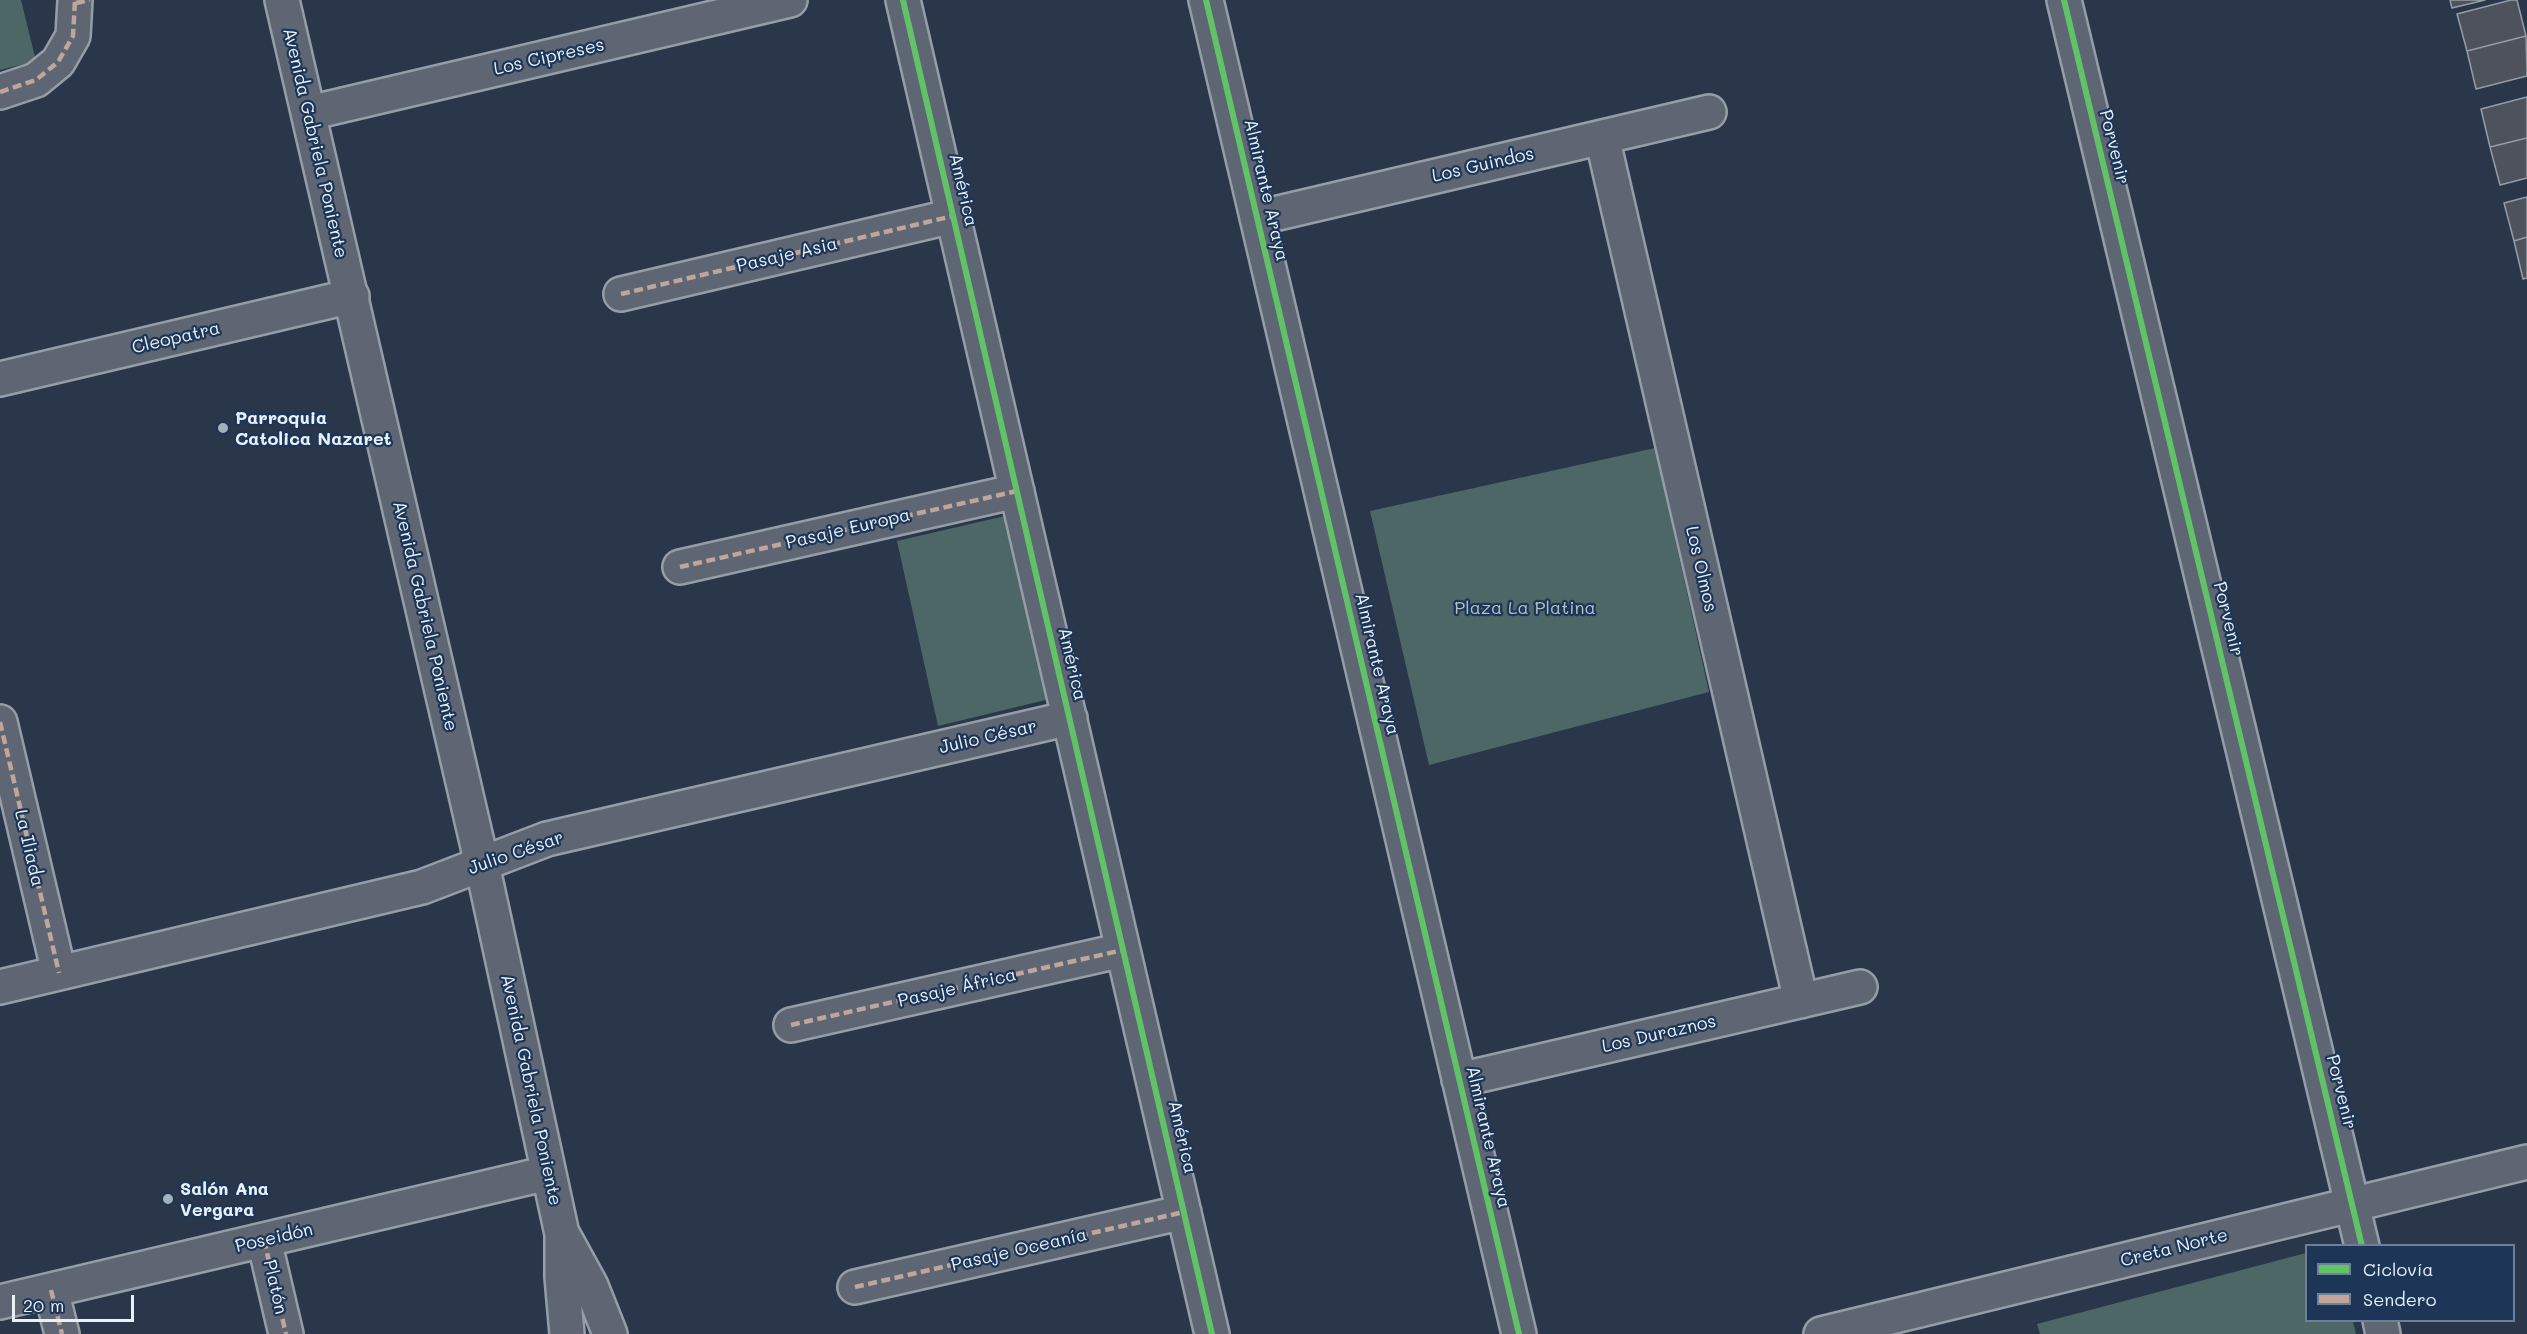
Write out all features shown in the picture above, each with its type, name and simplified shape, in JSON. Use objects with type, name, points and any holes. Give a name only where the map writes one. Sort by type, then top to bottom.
[{"type":"street","name":"Avenida Gabriela Poniente","points":[[282,0],[482,864],[562,1234],[562,1277],[567,1334]]},
{"type":"street","name":"Los Cipreses","points":[[309,113],[790,0]]},
{"type":"street","name":"América","points":[[903,0],[1212,1334]]},
{"type":"street","name":"Almirante Araya","points":[[1206,0],[1519,1334]]},
{"type":"street","name":"Porvenir","points":[[2064,0],[2362,1244]]},
{"type":"street","points":[[0,92],[36,80],[58,62],[73,36],[81,1]]},
{"type":"street","name":"Los Guindos","points":[[1257,218],[1709,112]]},
{"type":"street","name":"Los Olmos","points":[[1602,137],[1801,1001]]},
{"type":"street","name":"Pasaje Asia","points":[[621,294],[953,216]]},
{"type":"street","name":"Cleopatra","points":[[0,379],[352,297]]},
{"type":"street","name":"Pasaje Europa","points":[[680,567],[1017,491]]},
{"type":"street","name":"Julio César","points":[[0,987],[422,887],[547,839],[1070,718]]},
{"type":"street","name":"La Iliada","points":[[0,722],[59,973]]},
{"type":"street","name":"Pasaje África","points":[[790,1025],[1123,950]]},
{"type":"street","name":"Los Duraznos","points":[[1459,1080],[1860,987]]},
{"type":"street","name":"Creta Norte","points":[[1821,1334],[1885,1326],[2352,1204],[2527,1162]]},
{"type":"street","name":"Poseidón","points":[[0,1302],[548,1173]]},
{"type":"street","name":"Pasaje Oceanía","points":[[855,1287],[1184,1212]]},
{"type":"street","name":"Avenida Gabriela Poniente","points":[[562,1234],[591,1286],[610,1334]]},
{"type":"street","name":"Platón","points":[[264,1240],[286,1334]]},
{"type":"street","points":[[51,1290],[62,1334]]},
{"type":"green space","points":[[0,0],[21,0],[36,61],[0,70]]},
{"type":"green space","name":"Plaza La Platina","points":[[1655,448],[1709,692],[1429,765],[1370,511]]},
{"type":"green space","points":[[1009,515],[1050,699],[938,726],[897,541]]},
{"type":"green space","points":[[2305,1253],[2305,1322],[2353,1322],[2356,1334],[2040,1334],[2037,1324]]},
{"type":"building","points":[[2450,0],[2485,0],[2452,8]]},
{"type":"building","points":[[2517,0],[2526,36],[2467,51],[2457,14]]},
{"type":"building","points":[[2526,36],[2527,76],[2476,89],[2467,51]]},
{"type":"building","points":[[2527,97],[2527,138],[2490,147],[2481,109]]},
{"type":"building","points":[[2527,138],[2527,178],[2500,185],[2490,147]]},
{"type":"building","points":[[2527,197],[2527,237],[2514,241],[2504,203]]},
{"type":"building","points":[[2527,237],[2527,278],[2523,279],[2514,241]]},
{"type":"marked path","points":[[0,92],[36,80],[58,62],[73,36],[75,0]]},
{"type":"marked path","points":[[76,3],[90,0]]},
{"type":"marked path","points":[[621,294],[953,216]]},
{"type":"marked path","points":[[680,567],[1017,491]]},
{"type":"marked path","points":[[0,722],[59,973]]},
{"type":"marked path","points":[[791,1025],[1123,950]]},
{"type":"marked path","points":[[855,1287],[1184,1212]]},
{"type":"marked path","points":[[264,1240],[286,1334]]},
{"type":"marked path","points":[[51,1290],[62,1334]]},
{"type":"cycle path","points":[[903,0],[1212,1334]]},
{"type":"cycle path","points":[[1206,0],[1519,1334]]},
{"type":"cycle path","points":[[2064,0],[2362,1244]]},
{"type":"place","name":"Parroquia Catolica Nazaret","points":[[223,428]]},
{"type":"place","name":"Salón Ana Vergara","points":[[168,1199]]}]
